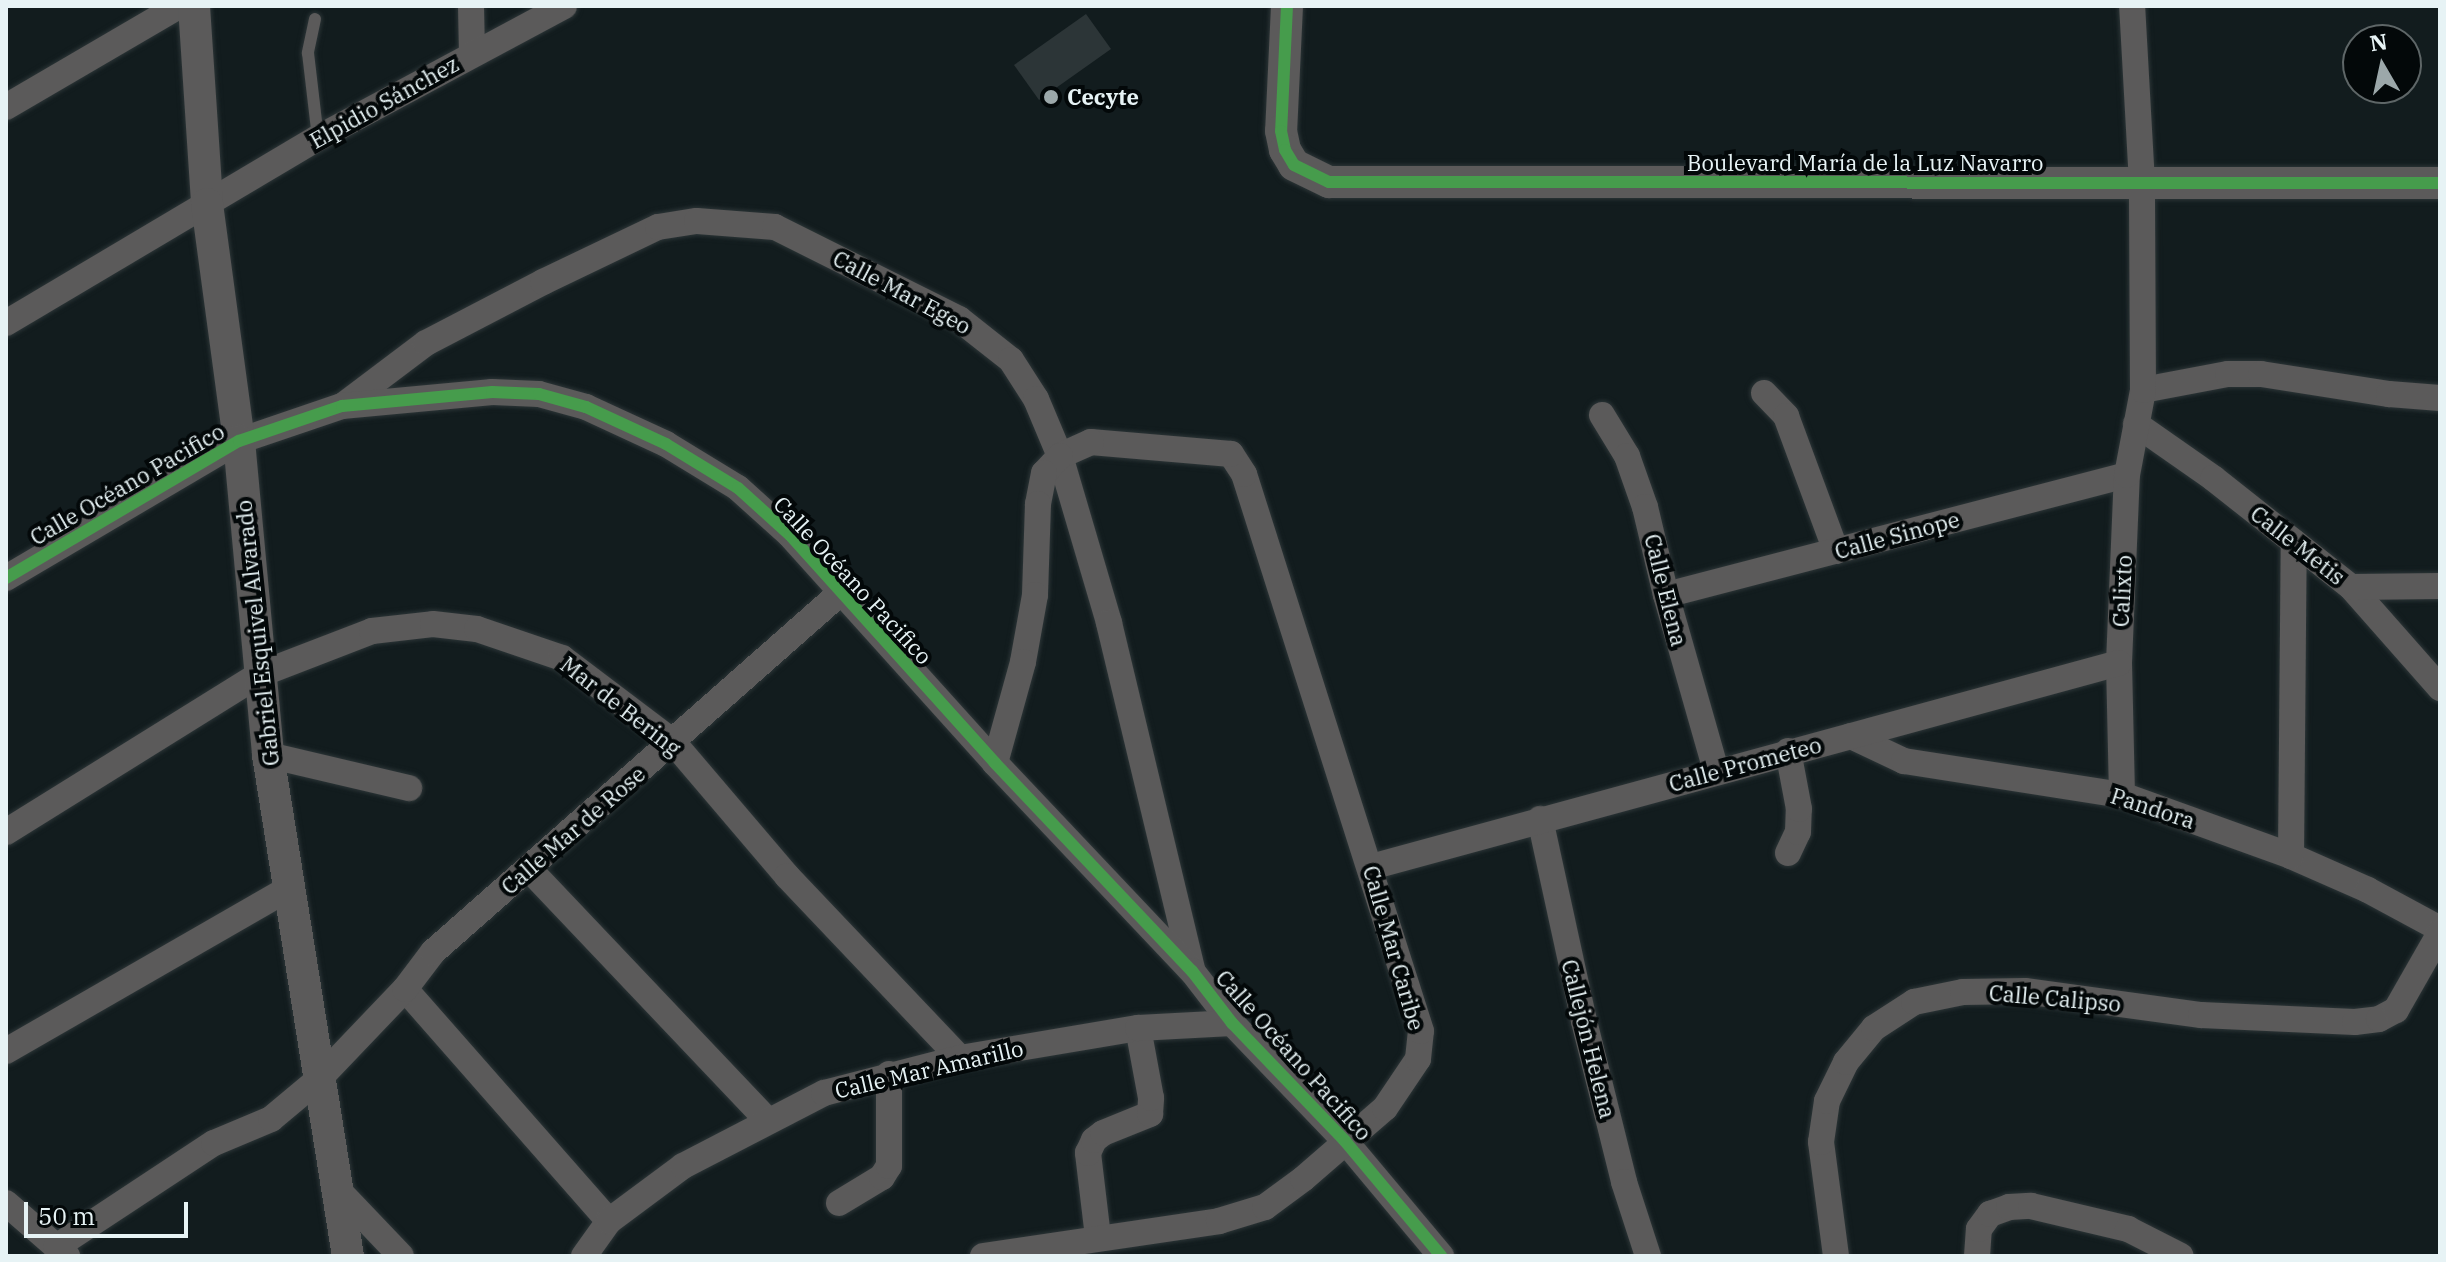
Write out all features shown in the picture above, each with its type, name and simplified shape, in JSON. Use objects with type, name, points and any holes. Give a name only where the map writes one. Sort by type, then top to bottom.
[{"type":"street","points":[[6,107],[179,6]]},
{"type":"street","name":"Gabriel Esquivel Alvarado","points":[[194,6],[207,204],[239,441],[258,675],[348,1256]]},
{"type":"street","points":[[471,6],[472,54]]},
{"type":"street","name":"Elpidio Sánchez","points":[[6,323],[318,138],[564,6]]},
{"type":"street","name":"Boulevard María de la Luz Navarro","points":[[1287,6],[1281,131],[1285,150],[1294,165],[1329,182],[2440,183]]},
{"type":"street","name":"Calixto","points":[[2122,795],[2119,663],[2127,475],[2143,390],[2142,183],[2132,6]]},
{"type":"street","name":"Calle Mar Egeo","points":[[342,406],[426,343],[617,245],[658,227],[697,221],[775,227],[959,319],[1011,360],[1036,399],[1060,456],[1109,623],[1192,971]]},
{"type":"street","points":[[2143,390],[2228,374],[2261,374],[2389,394],[2440,398]]},
{"type":"street","name":"Calle Océano Pacifico","points":[[6,578],[239,441],[342,406],[492,392],[539,394],[586,407],[666,444],[738,488],[790,535],[839,594],[1192,971],[1232,1023],[1345,1141],[1441,1256]]},
{"type":"street","points":[[1764,393],[1786,416],[1836,551]]},
{"type":"street","name":"Calle Elena","points":[[1602,415],[1627,456],[1645,507],[1666,595],[1716,771]]},
{"type":"street","name":"Calle Metis","points":[[2136,424],[2213,478],[2351,587],[2440,688]]},
{"type":"street","name":"Calle Mar Caribe","points":[[983,1256],[1243,1216],[1265,1207],[1303,1179],[1385,1108],[1404,1085],[1418,1059],[1421,1031],[1244,474],[1231,454],[1091,442],[1060,456]]},
{"type":"street","points":[[995,763],[1023,662],[1035,595],[1038,504],[1044,473],[1060,456]]},
{"type":"street","name":"Calle Sinope","points":[[1666,595],[2127,475]]},
{"type":"street","points":[[2291,856],[2294,542]]},
{"type":"street","points":[[2351,587],[2440,586]]},
{"type":"street","name":"Calle Mar de Rose","points":[[62,1252],[214,1143],[271,1119],[319,1079],[405,989],[433,952],[839,594]]},
{"type":"street","name":"Mar de Bering","points":[[6,832],[258,675],[372,631],[433,624],[477,629],[562,658],[673,742],[787,876],[960,1058]]},
{"type":"street","name":"Calle Prometeo","points":[[1371,867],[2119,663]]},
{"type":"street","name":"Pandora","points":[[1851,736],[1904,761],[2122,795],[2291,856],[2368,890],[2440,931]]},
{"type":"street","points":[[1788,751],[1799,809],[1798,832],[1788,853]]},
{"type":"street","points":[[268,755],[409,788]]},
{"type":"street","name":"Callejón Helena","points":[[1540,819],[1624,1182],[1648,1256]]},
{"type":"street","points":[[529,869],[768,1121]]},
{"type":"street","points":[[6,1051],[289,888]]},
{"type":"street","name":"Calle Calipso","points":[[1836,1256],[1821,1142],[1827,1101],[1846,1062],[1874,1028],[1914,1002],[1963,992],[2025,991],[2201,1015],[2355,1022],[2379,1019],[2396,1010],[2440,931]]},
{"type":"street","points":[[405,989],[609,1221]]},
{"type":"street","name":"Calle Mar Amarillo","points":[[584,1256],[609,1221],[683,1166],[824,1093],[960,1058],[1138,1028],[1232,1023]]},
{"type":"street","points":[[1098,1237],[1088,1153],[1103,1133],[1150,1114],[1151,1098],[1138,1028]]},
{"type":"street","points":[[839,1203],[882,1177],[889,1166],[889,1074]]},
{"type":"street","points":[[338,1190],[401,1256]]},
{"type":"street","points":[[6,1203],[62,1252]]},
{"type":"street","points":[[1977,1256],[1979,1229],[1990,1214],[2009,1207],[2031,1206],[2128,1229],[2181,1256]]},
{"type":"lane","points":[[315,19],[308,53],[318,138]]},
{"type":"building","points":[[1086,14],[1111,49],[1039,100],[1014,65]]},
{"type":"cycle path","points":[[1287,6],[1281,131],[1285,150],[1294,165],[1329,182],[2440,183]]},
{"type":"cycle path","points":[[6,578],[239,441],[342,406],[492,392],[539,394],[586,407],[666,444],[738,488],[790,535],[995,763],[1192,971],[1232,1023],[1345,1141],[1441,1256]]},
{"type":"place","name":"Cecyte","points":[[1051,97]]}]
